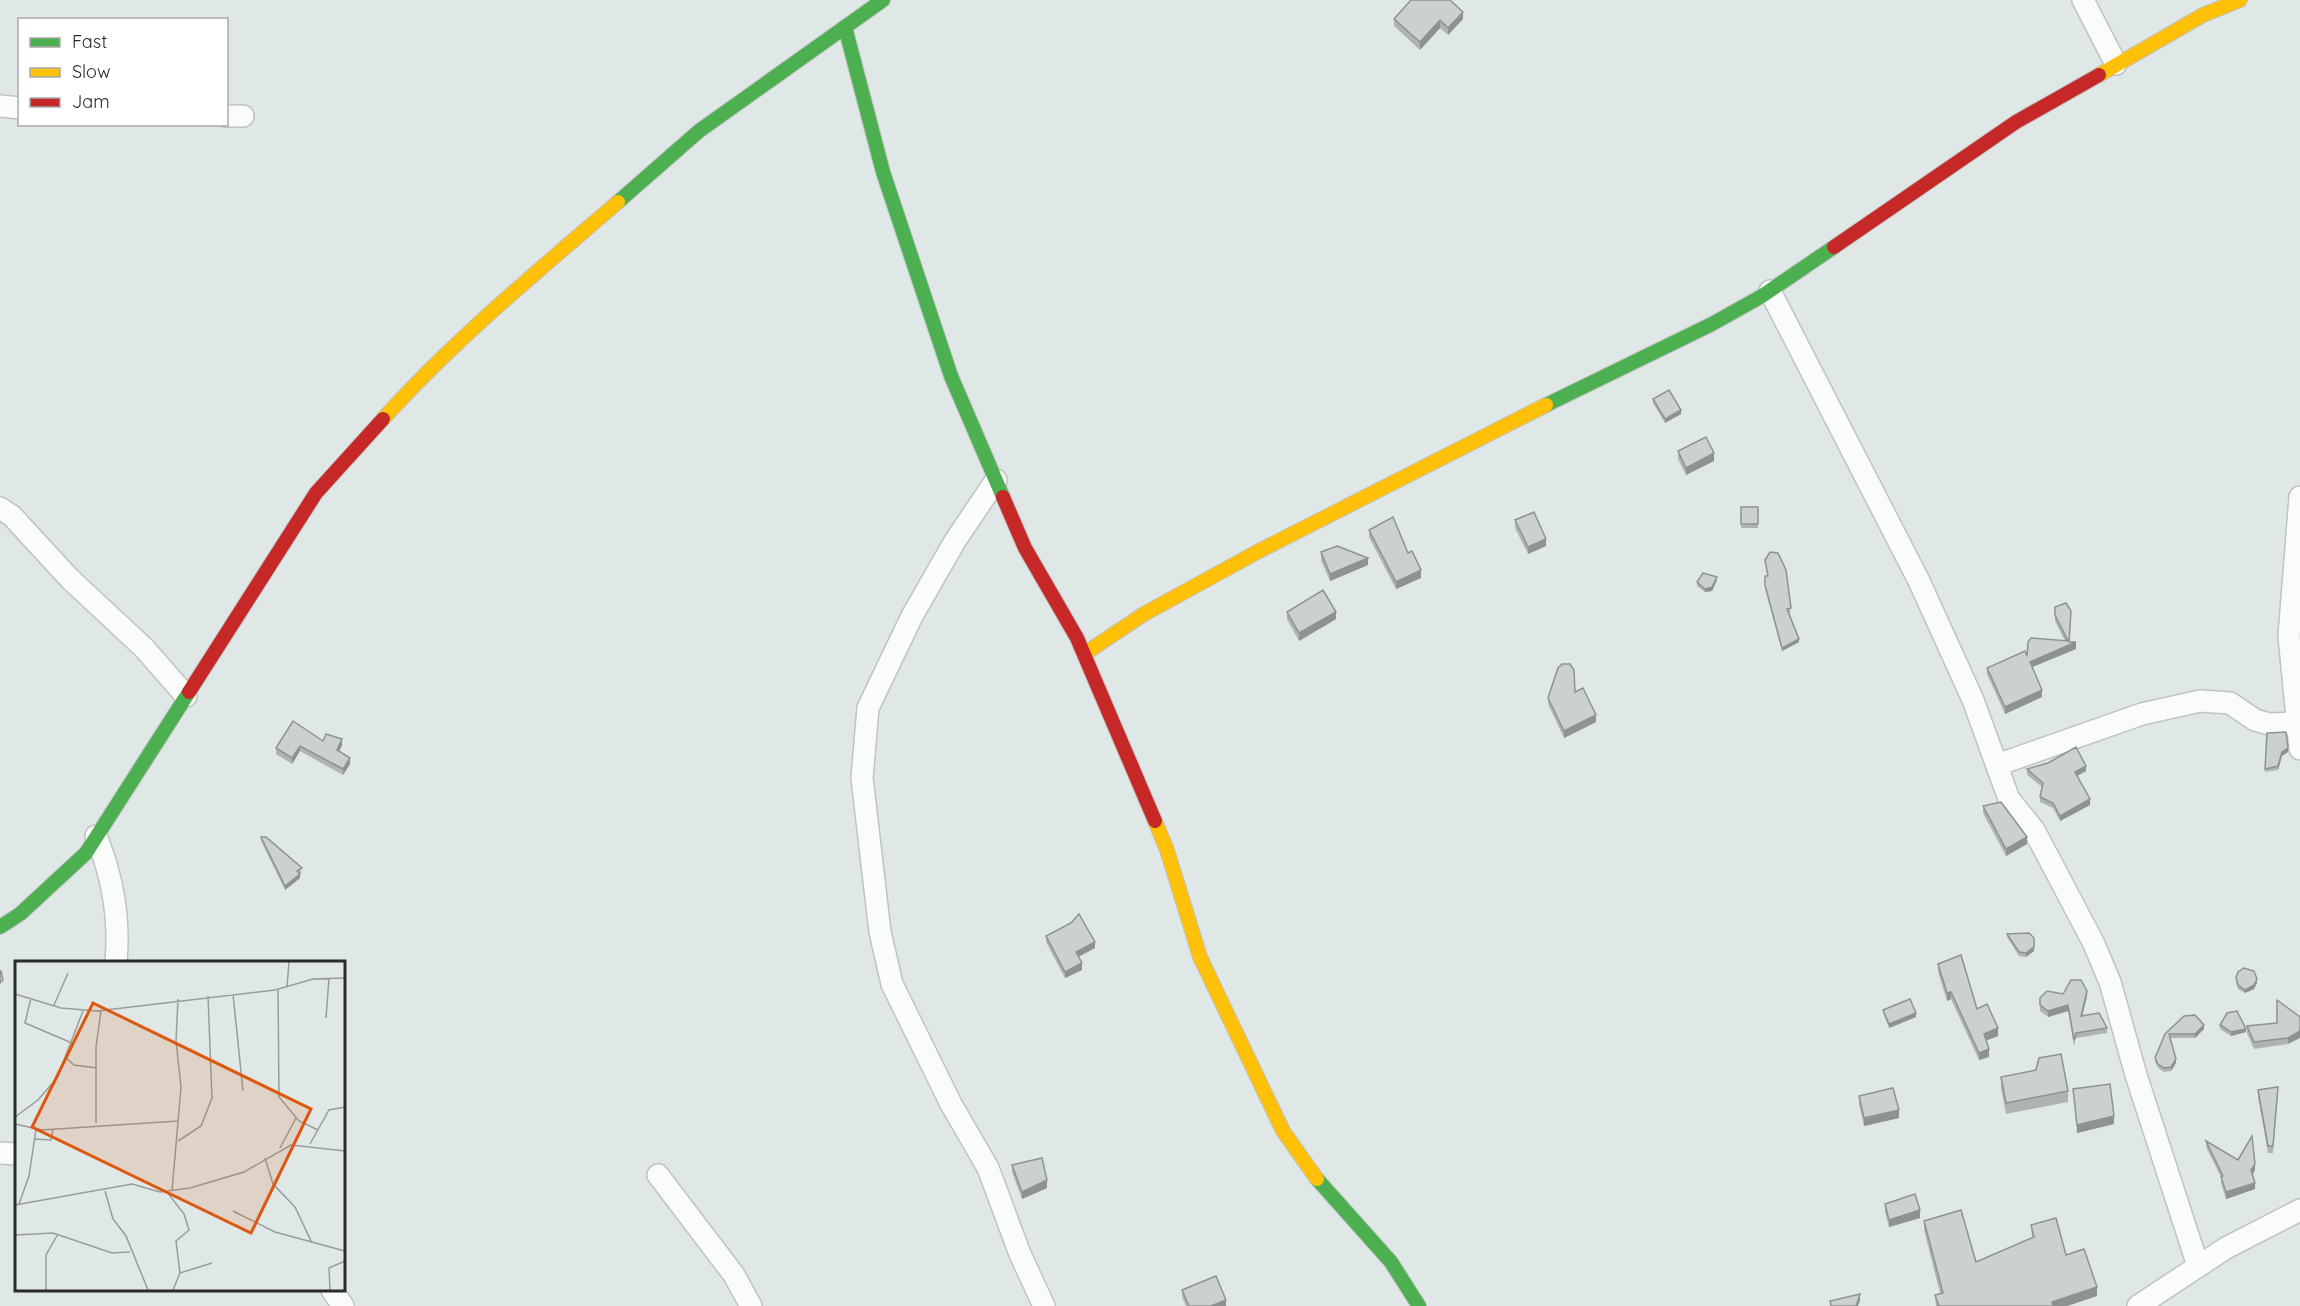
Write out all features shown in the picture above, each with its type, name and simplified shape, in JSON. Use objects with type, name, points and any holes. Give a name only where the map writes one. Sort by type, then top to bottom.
[{"type":"street","points":[[0,927],[20,914],[86,853],[316,493],[418,380],[489,314],[699,131],[883,0]]},
{"type":"street","points":[[2083,0],[2116,64]]},
{"type":"street","points":[[1084,654],[1144,614],[1259,551],[1437,459],[1713,324],[1770,291],[2016,122],[2203,15],[2240,0]]},
{"type":"street","points":[[845,27],[883,172],[951,376],[1024,548],[1084,654],[1167,850],[1200,957],[1283,1131],[1313,1174],[1390,1262],[1419,1306]]},
{"type":"street","points":[[0,106],[18,108]]},
{"type":"street","points":[[1770,291],[1919,581],[1973,700],[2009,800],[2034,830],[2110,982],[2136,1075],[2198,1266]]},
{"type":"street","points":[[996,480],[955,541],[912,616],[868,708],[862,778],[880,932],[892,984],[951,1104],[988,1168],[1020,1254],[1044,1306]]},
{"type":"street","points":[[2300,497],[2289,636],[2300,749]]},
{"type":"street","points":[[0,508],[12,516],[70,579],[144,648],[186,696]]},
{"type":"street","points":[[1997,765],[2142,714],[2200,701],[2230,704],[2255,720],[2269,724],[2298,723]]},
{"type":"street","points":[[96,836],[108,864],[114,891],[118,939],[116,961]]},
{"type":"street","points":[[0,1153],[15,1154]]},
{"type":"street","points":[[658,1175],[734,1275],[751,1306]]},
{"type":"street","points":[[2138,1306],[2198,1266],[2275,1221],[2300,1210]]},
{"type":"street","points":[[333,1291],[343,1306]]},
{"type":"building","points":[[1411,0],[1450,0],[1463,12],[1448,28],[1440,20],[1420,42],[1394,19]]},
{"type":"building","points":[[1669,390],[1681,410],[1665,419],[1653,399]]},
{"type":"building","points":[[1706,437],[1714,453],[1686,468],[1678,451]]},
{"type":"building","points":[[1741,507],[1758,507],[1758,524],[1741,524]]},
{"type":"building","points":[[1534,512],[1546,539],[1528,547],[1515,520]]},
{"type":"building","points":[[1393,517],[1408,553],[1412,551],[1421,570],[1396,582],[1369,530]]},
{"type":"building","points":[[1337,546],[1368,558],[1330,574],[1321,552]]},
{"type":"building","points":[[1770,552],[1778,553],[1786,570],[1791,608],[1787,609],[1799,639],[1782,648],[1765,585],[1765,576],[1768,576],[1765,560]]},
{"type":"building","points":[[1703,573],[1717,577],[1712,587],[1705,589],[1697,582]]},
{"type":"building","points":[[1323,590],[1336,612],[1299,633],[1287,612]]},
{"type":"building","points":[[2066,603],[2071,611],[2069,642],[2076,642],[2030,662],[2042,690],[2005,707],[1987,668],[2025,651],[2027,656],[2028,642],[2031,638],[2068,641],[2055,615],[2055,607]]},
{"type":"building","points":[[1562,664],[1570,664],[1574,670],[1575,692],[1583,688],[1596,715],[1564,731],[1548,698],[1558,668]]},
{"type":"building","points":[[293,721],[323,741],[326,734],[342,739],[337,750],[350,758],[343,769],[300,746],[292,758],[276,748]]},
{"type":"building","points":[[2286,732],[2288,748],[2282,752],[2278,766],[2265,769],[2267,733]]},
{"type":"building","points":[[2076,747],[2086,766],[2075,772],[2090,799],[2060,816],[2053,803],[2040,797],[2043,783],[2027,769],[2048,763]]},
{"type":"building","points":[[2001,802],[2027,837],[2006,849],[1983,806]]},
{"type":"building","points":[[261,837],[266,837],[302,868],[297,871],[300,874],[285,886]]},
{"type":"building","points":[[1079,914],[1095,942],[1076,952],[1082,963],[1065,972],[1046,936],[1071,923]]},
{"type":"building","points":[[2029,933],[2034,938],[2034,947],[2026,953],[2019,952],[2007,934]]},
{"type":"building","points":[[1961,955],[1977,1009],[1987,1004],[1998,1028],[1984,1034],[1989,1049],[1979,1053],[1951,992],[1947,993],[1938,964]]},
{"type":"building","points":[[2244,968],[2254,971],[2257,979],[2254,985],[2245,990],[2238,985],[2236,978],[2238,972]]},
{"type":"building","points":[[2071,980],[2081,980],[2087,991],[2081,1016],[2099,1013],[2107,1028],[2076,1033],[2074,1040],[2068,1005],[2048,1011],[2040,1005],[2040,998],[2047,991],[2063,994]]},
{"type":"building","points":[[1910,999],[1916,1013],[1889,1024],[1883,1010]]},
{"type":"building","points":[[2277,1000],[2300,1017],[2300,1031],[2288,1038],[2254,1042],[2247,1026],[2277,1023]]},
{"type":"building","points":[[2237,1011],[2246,1029],[2231,1032],[2220,1025],[2227,1013]]},
{"type":"building","points":[[2195,1015],[2204,1025],[2195,1034],[2169,1034],[2176,1059],[2171,1067],[2164,1068],[2158,1064],[2155,1058],[2165,1034],[2184,1016]]},
{"type":"building","points":[[2061,1054],[2068,1091],[2006,1103],[2001,1077],[2036,1070],[2039,1058]]},
{"type":"building","points":[[2110,1084],[2114,1116],[2077,1125],[2073,1089]]},
{"type":"building","points":[[2278,1087],[2273,1146],[2268,1146],[2258,1090]]},
{"type":"building","points":[[1893,1088],[1899,1110],[1864,1118],[1859,1096]]},
{"type":"building","points":[[2252,1136],[2255,1164],[2251,1170],[2255,1183],[2226,1192],[2221,1177],[2223,1176],[2206,1141],[2238,1160]]},
{"type":"building","points":[[1042,1158],[1047,1180],[1022,1192],[1012,1165]]},
{"type":"building","points":[[1915,1194],[1920,1210],[1889,1220],[1885,1204]]},
{"type":"building","points":[[1961,1210],[1976,1262],[2034,1237],[2031,1225],[2056,1218],[2066,1255],[2084,1249],[2097,1287],[2052,1302],[2053,1306],[1939,1306],[1935,1295],[1943,1293],[1924,1221]]},
{"type":"building","points":[[1216,1276],[1226,1300],[1211,1306],[1189,1306],[1182,1290]]},
{"type":"building","points":[[1860,1294],[1856,1306],[1831,1306],[1830,1301]]},
{"type":"traffic: fast","points":[[618,202],[699,131],[883,0]]},
{"type":"traffic: fast","points":[[845,27],[883,172],[951,376],[1003,497]]},
{"type":"traffic: fast","points":[[1546,405],[1712,324],[1762,296],[1834,247]]},
{"type":"traffic: fast","points":[[0,927],[20,914],[86,853],[189,692]]},
{"type":"traffic: fast","points":[[1317,1179],[1391,1262],[1419,1306]]},
{"type":"traffic: slow","points":[[2099,75],[2203,15],[2240,0]]},
{"type":"traffic: slow","points":[[383,419],[467,334],[618,202]]},
{"type":"traffic: slow","points":[[1084,654],[1144,614],[1259,551],[1546,405]]},
{"type":"traffic: slow","points":[[1155,821],[1167,850],[1200,957],[1283,1131],[1317,1179]]},
{"type":"traffic: jam","points":[[1834,247],[2016,122],[2099,75]]},
{"type":"traffic: jam","points":[[189,692],[316,493],[383,419]]},
{"type":"traffic: jam","points":[[1003,497],[1025,548],[1077,638],[1155,821]]}]
